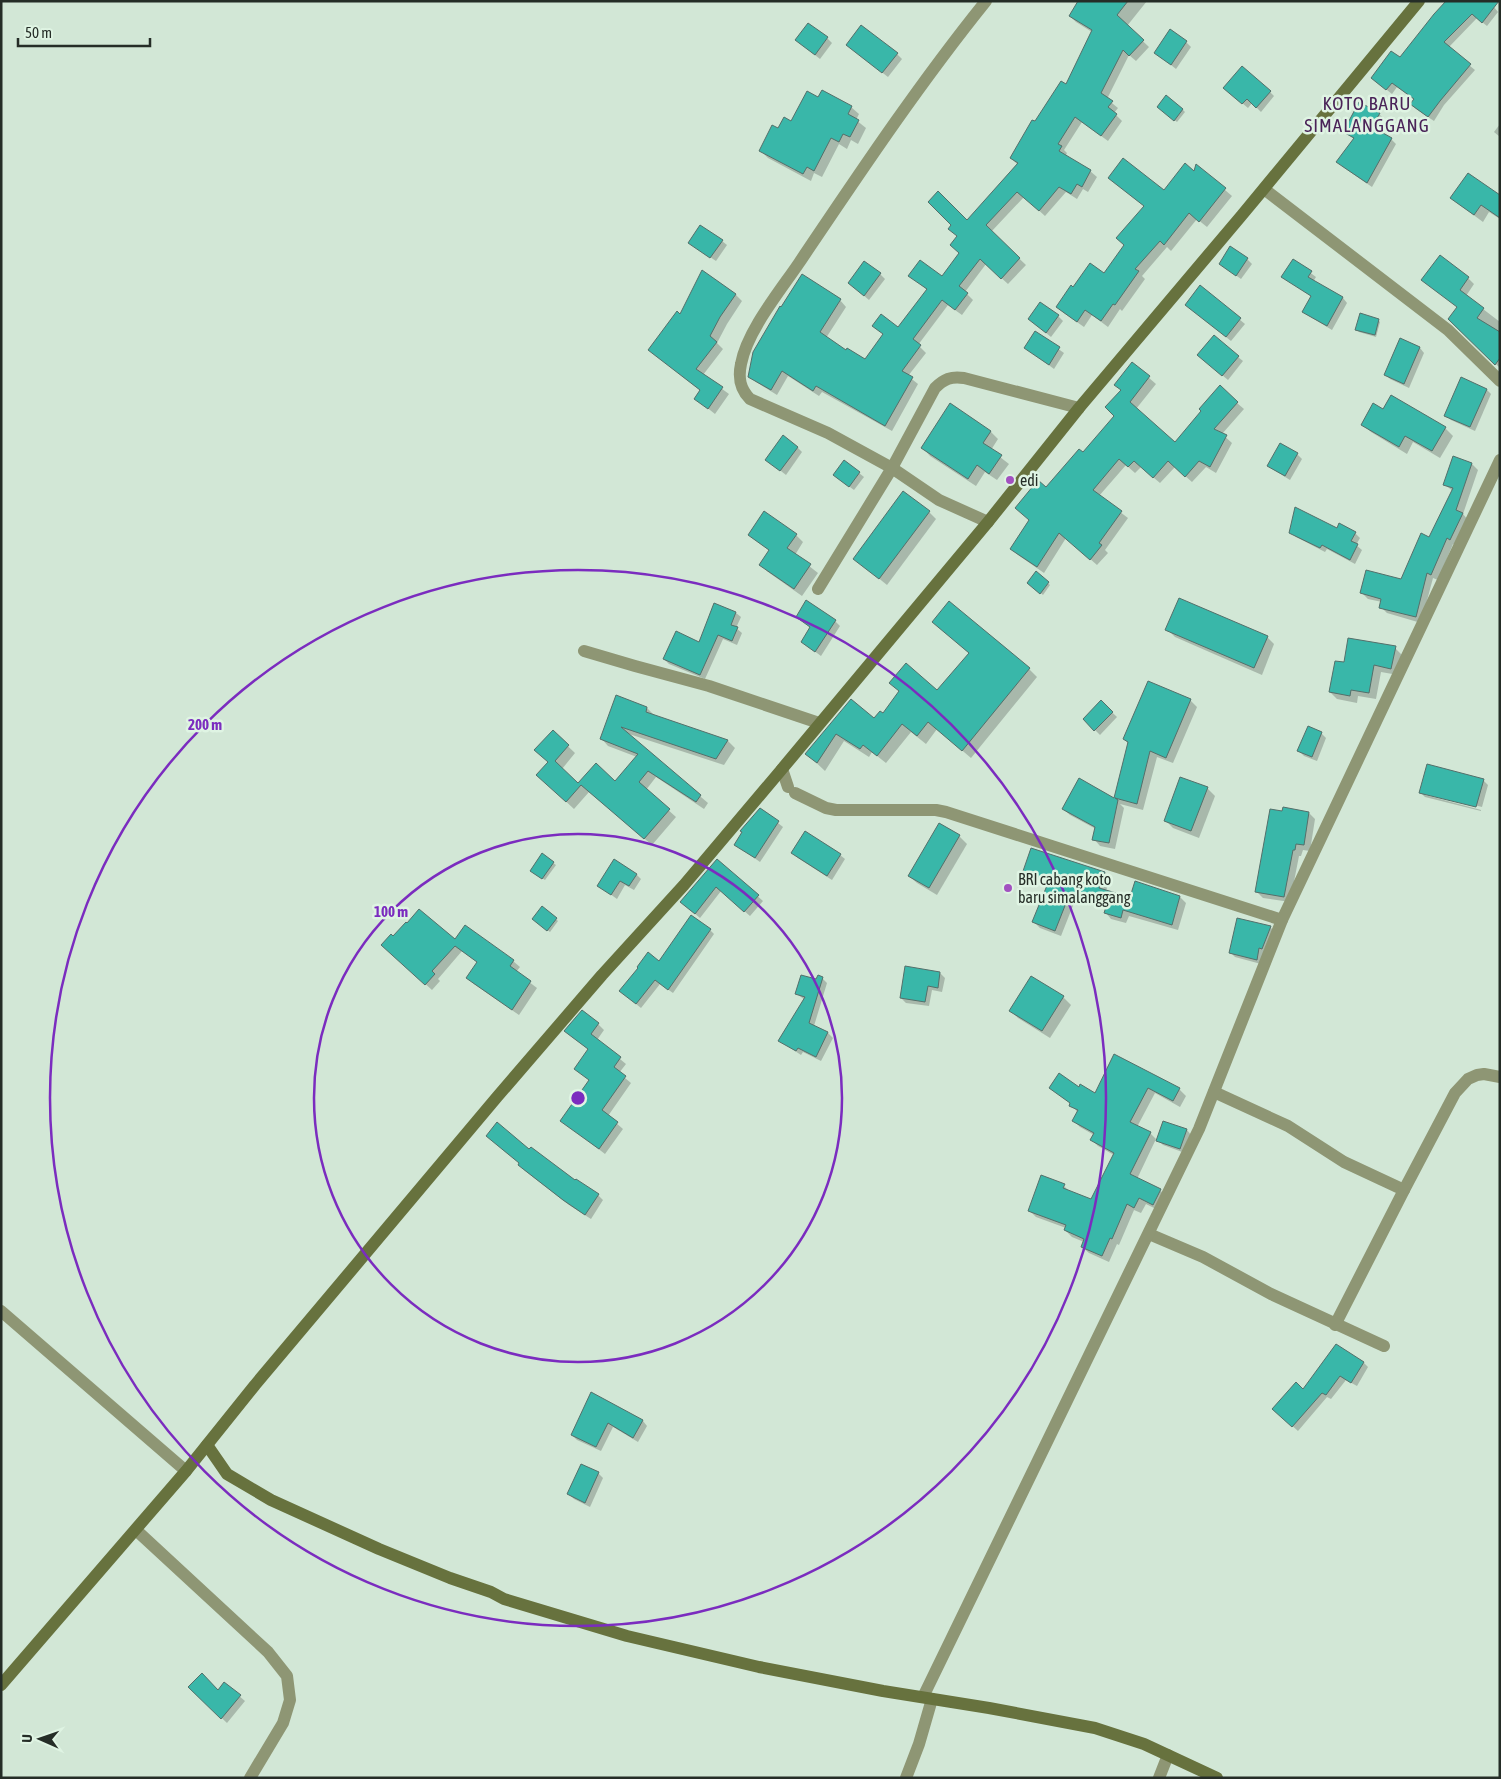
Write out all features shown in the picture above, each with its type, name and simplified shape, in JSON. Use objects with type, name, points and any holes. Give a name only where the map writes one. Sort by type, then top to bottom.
[{"type":"main road","points":[[1,1685],[186,1471],[255,1385],[497,1097],[602,975],[684,885],[782,769],[988,522],[1079,408],[1264,189],[1419,1]]},
{"type":"main road","points":[[207,1445],[227,1474],[271,1500],[380,1549],[504,1599],[627,1636],[759,1667],[1095,1728],[1144,1744],[1217,1778]]},
{"type":"street","points":[[986,1],[958,36],[845,194],[753,333],[741,363],[740,384],[750,399],[828,433],[892,468],[938,500],[988,522]]},
{"type":"street","points":[[1264,189],[1448,330],[1500,381]]},
{"type":"street","points":[[818,589],[892,468],[935,388],[942,382],[949,378],[964,378],[1079,408]]},
{"type":"street","points":[[906,1778],[919,1744],[928,1698],[1200,1129],[1282,920],[1500,460]]},
{"type":"street","points":[[584,651],[709,686],[819,723]]},
{"type":"street","points":[[782,769],[792,790],[826,808],[836,810],[936,810],[946,812],[1282,920]]},
{"type":"street","points":[[1335,1325],[1455,1093],[1468,1079],[1477,1075],[1484,1074],[1500,1077]]},
{"type":"street","points":[[1214,1092],[1288,1126],[1344,1162],[1404,1190]]},
{"type":"street","points":[[1149,1234],[1204,1257],[1271,1294],[1384,1346]]},
{"type":"street","points":[[1,1311],[186,1471]]},
{"type":"street","points":[[136,1530],[268,1652],[287,1676],[290,1700],[282,1723],[250,1778]]},
{"type":"street","points":[[1159,1778],[1168,1755]]},
{"type":"building","points":[[1078,1],[1128,1],[1117,15],[1144,40],[1129,56],[1123,50],[1101,93],[1113,101],[1108,107],[1117,114],[1101,136],[1075,117],[1058,144],[1062,146],[1059,151],[1091,170],[1082,187],[1077,184],[1071,194],[1059,187],[1039,211],[1017,192],[986,225],[1020,258],[1001,279],[980,259],[959,286],[968,293],[955,310],[942,300],[913,339],[921,345],[902,371],[913,377],[885,426],[816,386],[813,391],[782,371],[771,390],[748,377],[753,352],[780,306],[802,274],[841,299],[820,332],[846,350],[847,348],[865,359],[883,334],[872,326],[881,314],[898,327],[927,289],[908,276],[920,260],[942,276],[959,253],[950,245],[957,236],[948,229],[951,225],[928,202],[938,191],[967,220],[1018,163],[1010,158],[1032,120],[1035,121],[1061,81],[1066,84],[1092,30],[1069,16]]},
{"type":"building","points":[[1446,1],[1499,1],[1482,23],[1472,14],[1444,42],[1471,64],[1428,117],[1410,104],[1414,99],[1392,83],[1386,90],[1371,78],[1391,51],[1400,57]]},
{"type":"building","points":[[808,23],[828,37],[815,55],[795,40]]},
{"type":"building","points":[[861,25],[898,53],[882,73],[846,45]]},
{"type":"building","points":[[1170,29],[1187,41],[1171,65],[1154,53]]},
{"type":"building","points":[[1242,66],[1271,91],[1256,108],[1247,99],[1242,104],[1223,88]]},
{"type":"building","points":[[822,90],[852,106],[848,114],[859,120],[850,137],[843,134],[839,142],[831,138],[814,171],[807,167],[803,174],[759,151],[772,125],[778,128],[784,117],[791,121],[807,91],[818,97]]},
{"type":"building","points":[[1166,95],[1183,109],[1174,121],[1157,107]]},
{"type":"building","points":[[1359,102],[1380,113],[1372,127],[1392,138],[1367,183],[1336,162],[1354,138],[1343,132]]},
{"type":"building","points":[[1123,158],[1164,190],[1185,163],[1194,171],[1196,164],[1226,188],[1199,222],[1189,213],[1164,245],[1160,241],[1135,269],[1139,271],[1101,321],[1085,310],[1077,322],[1056,307],[1071,285],[1073,287],[1090,263],[1104,273],[1124,245],[1116,238],[1144,206],[1108,178]]},
{"type":"building","points":[[1468,173],[1500,195],[1500,218],[1481,205],[1474,215],[1450,198]]},
{"type":"building","points":[[700,225],[723,240],[710,258],[688,243]]},
{"type":"building","points":[[1230,246],[1248,258],[1236,276],[1219,264]]},
{"type":"building","points":[[1440,255],[1469,277],[1460,290],[1484,308],[1477,318],[1500,332],[1500,358],[1495,365],[1448,319],[1457,307],[1421,280]]},
{"type":"building","points":[[1293,259],[1312,271],[1308,277],[1343,297],[1327,326],[1302,312],[1311,296],[1281,277]]},
{"type":"building","points":[[864,261],[881,273],[864,296],[848,283]]},
{"type":"building","points":[[702,270],[736,294],[710,336],[717,342],[696,369],[723,387],[708,409],[694,399],[700,390],[648,350],[677,311],[680,314]]},
{"type":"building","points":[[1200,285],[1241,318],[1226,337],[1185,305]]},
{"type":"building","points":[[1040,302],[1059,315],[1046,333],[1028,319]]},
{"type":"building","points":[[1360,313],[1379,319],[1375,335],[1355,330]]},
{"type":"building","points":[[1035,331],[1060,347],[1049,365],[1024,348]]},
{"type":"building","points":[[1214,335],[1239,356],[1222,376],[1197,355]]},
{"type":"building","points":[[1400,338],[1420,347],[1404,384],[1384,375]]},
{"type":"building","points":[[1132,362],[1150,376],[1130,402],[1175,442],[1201,411],[1199,409],[1220,385],[1238,402],[1214,429],[1227,435],[1210,467],[1199,461],[1185,477],[1168,461],[1153,478],[1134,461],[1128,467],[1119,459],[1093,490],[1122,511],[1099,543],[1102,545],[1090,560],[1059,533],[1037,567],[1010,549],[1029,520],[1015,508],[1038,480],[1046,487],[1079,449],[1083,452],[1114,416],[1105,407],[1121,390],[1114,385]]},
{"type":"building","points":[[1461,377],[1487,389],[1470,427],[1444,416]]},
{"type":"building","points":[[1391,395],[1446,427],[1432,451],[1405,436],[1399,447],[1361,425],[1373,403],[1383,409]]},
{"type":"building","points":[[950,403],[991,431],[983,443],[1002,455],[989,474],[977,465],[968,479],[921,448]]},
{"type":"building","points":[[783,435],[798,447],[780,471],[765,460]]},
{"type":"building","points":[[1280,443],[1298,453],[1285,476],[1267,466]]},
{"type":"building","points":[[1453,456],[1472,463],[1456,510],[1463,513],[1450,540],[1447,538],[1431,575],[1427,573],[1416,617],[1379,608],[1381,599],[1360,593],[1366,570],[1401,579],[1421,533],[1429,537],[1453,488],[1443,485]]},
{"type":"building","points":[[844,460],[860,472],[849,487],[833,475]]},
{"type":"building","points":[[903,491],[930,511],[879,579],[853,559]]},
{"type":"building","points":[[1295,507],[1337,528],[1339,523],[1356,532],[1351,541],[1358,544],[1350,560],[1322,545],[1320,548],[1289,533]]},
{"type":"building","points":[[764,511],[797,534],[787,548],[811,564],[794,589],[759,565],[769,550],[748,535]]},
{"type":"building","points":[[1036,571],[1049,582],[1040,594],[1027,583]]},
{"type":"building","points":[[1179,598],[1268,636],[1254,668],[1165,630]]},
{"type":"building","points":[[806,600],[836,620],[815,652],[801,642],[810,627],[796,617]]},
{"type":"building","points":[[949,601],[1030,668],[962,751],[928,722],[917,736],[902,724],[877,756],[863,745],[860,749],[836,734],[817,763],[805,754],[851,699],[874,718],[880,711],[883,713],[899,691],[889,683],[906,663],[937,690],[969,653],[932,622]]},
{"type":"building","points":[[714,603],[736,612],[731,625],[738,627],[732,641],[718,635],[700,675],[663,659],[676,631],[699,642]]},
{"type":"building","points":[[1348,638],[1396,646],[1391,669],[1374,665],[1369,693],[1351,690],[1350,696],[1329,692],[1335,661],[1344,662]]},
{"type":"building","points":[[1148,681],[1191,699],[1166,758],[1150,751],[1137,804],[1115,798],[1118,800],[1109,843],[1092,840],[1095,827],[1062,809],[1079,778],[1114,798],[1128,742],[1123,739]]},
{"type":"building","points":[[616,695],[647,707],[646,712],[728,740],[716,759],[621,727],[701,795],[696,802],[648,771],[639,782],[670,809],[644,839],[581,785],[566,802],[536,775],[548,762],[534,750],[553,730],[569,745],[555,761],[578,783],[596,763],[615,781],[638,754],[600,739]]},
{"type":"building","points":[[1101,700],[1113,712],[1094,731],[1083,719]]},
{"type":"building","points":[[1308,726],[1322,732],[1312,757],[1297,751]]},
{"type":"building","points":[[1427,764],[1484,779],[1476,807],[1419,793]]},
{"type":"building","points":[[1180,777],[1208,787],[1191,831],[1164,821]]},
{"type":"building","points":[[1283,807],[1309,812],[1304,845],[1296,844],[1295,850],[1293,850],[1284,897],[1255,892],[1270,809],[1282,811]]},
{"type":"building","points":[[760,808],[779,821],[755,858],[734,845],[742,832],[740,831]]},
{"type":"building","points":[[939,823],[960,835],[929,888],[908,876]]},
{"type":"building","points":[[805,831],[841,854],[827,876],[791,853]]},
{"type":"building","points":[[1031,848],[1105,872],[1099,888],[1130,897],[1135,881],[1180,896],[1172,925],[1123,910],[1121,918],[1104,913],[1106,907],[1070,893],[1055,931],[1032,922],[1048,883],[1022,874]]},
{"type":"building","points":[[542,853],[554,862],[542,879],[530,871]]},
{"type":"building","points":[[614,859],[637,874],[629,886],[620,881],[611,895],[597,886]]},
{"type":"building","points":[[717,859],[759,895],[744,912],[716,887],[695,914],[680,902]]},
{"type":"building","points":[[542,906],[557,918],[547,931],[532,919]]},
{"type":"building","points":[[419,909],[455,939],[465,925],[514,960],[510,966],[531,981],[512,1010],[466,978],[477,962],[455,946],[432,971],[435,974],[425,985],[381,945],[391,934],[393,936],[407,923]]},
{"type":"building","points":[[691,915],[711,929],[668,990],[655,980],[636,1004],[619,991],[638,968],[648,952],[659,961]]},
{"type":"building","points":[[1237,918],[1271,926],[1262,949],[1259,948],[1257,960],[1229,953]]},
{"type":"building","points":[[905,966],[940,972],[938,988],[928,986],[925,1002],[900,998]]},
{"type":"building","points":[[801,975],[816,979],[818,975],[823,977],[809,1023],[828,1032],[816,1057],[798,1048],[796,1051],[778,1041],[805,997],[795,994]]},
{"type":"building","points":[[1031,976],[1064,996],[1042,1031],[1009,1011]]},
{"type":"building","points":[[582,1010],[599,1023],[591,1034],[621,1057],[614,1067],[626,1076],[602,1110],[618,1122],[599,1149],[560,1121],[589,1080],[574,1069],[588,1049],[564,1031]]},
{"type":"building","points":[[1114,1054],[1180,1088],[1173,1101],[1148,1088],[1130,1122],[1151,1132],[1130,1174],[1161,1189],[1153,1205],[1139,1198],[1134,1208],[1127,1204],[1112,1239],[1110,1238],[1102,1256],[1081,1247],[1084,1239],[1064,1230],[1066,1225],[1028,1211],[1041,1175],[1065,1184],[1063,1188],[1091,1199],[1114,1153],[1090,1140],[1094,1133],[1072,1121],[1078,1110],[1069,1106],[1070,1103],[1049,1088],[1059,1073],[1079,1087],[1080,1084],[1095,1093]]},
{"type":"building","points":[[1163,1121],[1187,1129],[1180,1149],[1156,1141]]},
{"type":"building","points":[[497,1122],[529,1149],[531,1147],[575,1180],[599,1194],[585,1215],[518,1165],[519,1163],[486,1136]]},
{"type":"building","points":[[1336,1344],[1364,1362],[1351,1383],[1340,1376],[1326,1395],[1322,1393],[1292,1427],[1272,1409],[1296,1382],[1303,1389]]},
{"type":"building","points":[[591,1392],[643,1420],[633,1438],[608,1423],[596,1447],[571,1435]]},
{"type":"building","points":[[581,1464],[599,1472],[585,1503],[567,1494]]},
{"type":"building","points":[[202,1673],[218,1690],[224,1682],[241,1695],[221,1719],[188,1687]]},
{"type":"place","name":"edi","points":[[1010,480]]},
{"type":"place","name":"BRI cabang koto baru simalanggang","points":[[1008,888]]},
{"type":"district","name":"KOTO BARU SIMALANGGANG","points":[[1367,114]]}]
